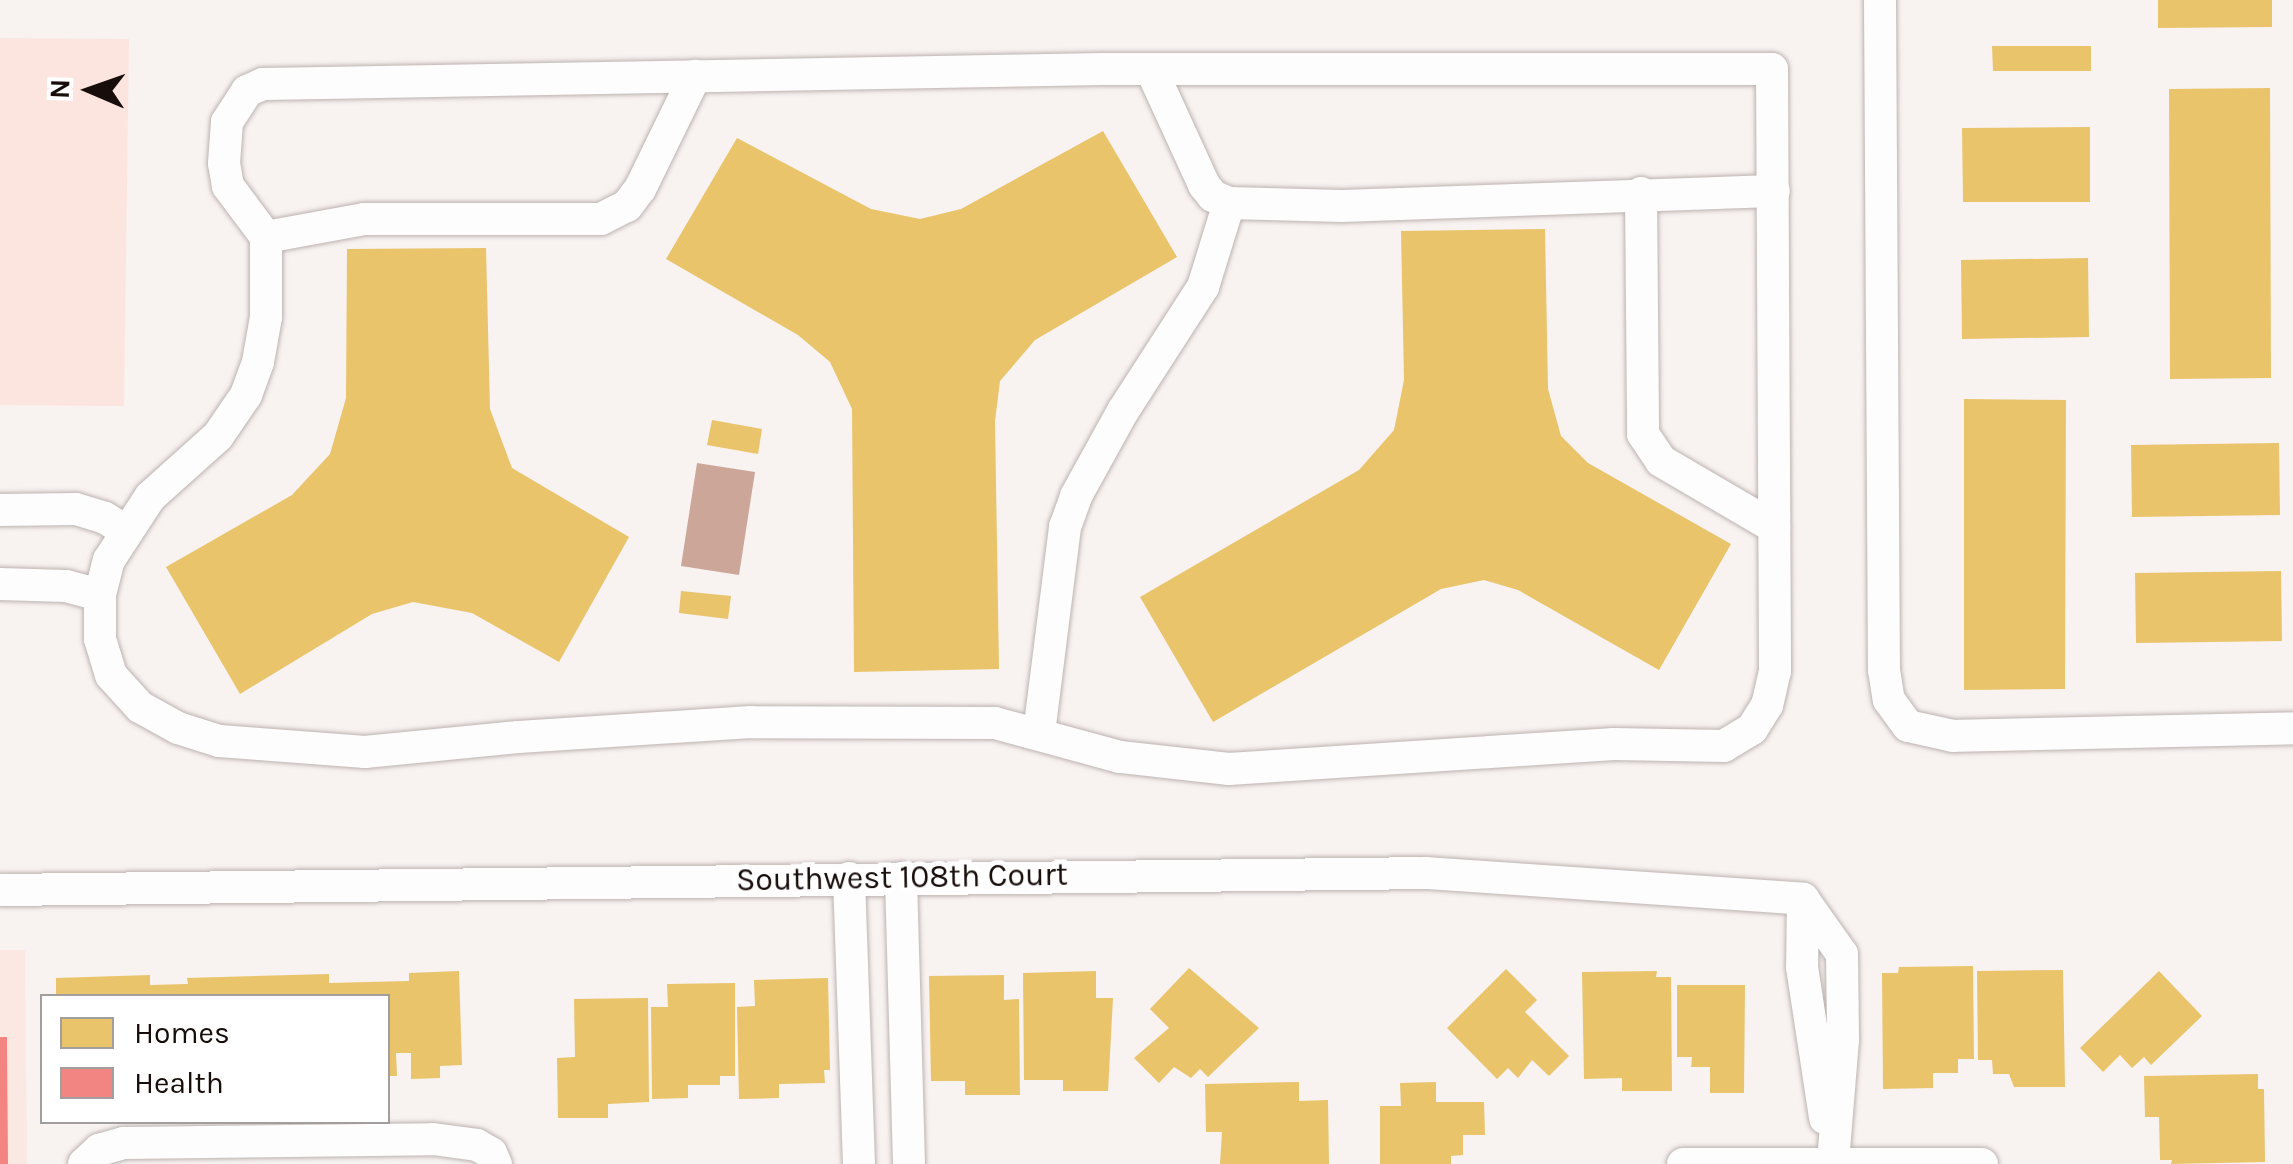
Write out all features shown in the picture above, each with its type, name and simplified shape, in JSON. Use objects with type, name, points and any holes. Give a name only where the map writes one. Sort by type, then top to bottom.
[{"type":"street","points":[[1880,0],[1884,670],[1889,700],[1908,726],[1953,736],[2293,728]]},
{"type":"street","points":[[1151,69],[1204,185],[1213,196],[1228,203],[1342,206],[1774,191]]},
{"type":"street","points":[[1151,69],[1772,69],[1772,688],[1752,729],[1724,746],[1614,744],[1228,769],[1120,757],[995,723],[751,722],[518,736],[365,752],[219,741],[178,728],[140,708],[111,675],[100,638],[100,595],[109,560],[150,498],[218,436],[246,395],[266,317],[266,238],[228,186],[224,163],[227,122],[239,98],[255,88],[695,76],[1151,69]]},
{"type":"street","points":[[266,238],[364,219],[601,219],[628,206],[640,189],[695,76]]},
{"type":"street","points":[[1641,194],[1643,434],[1660,462],[1774,527]]},
{"type":"street","points":[[1039,733],[1059,558],[1070,511],[1123,411],[1203,287],[1228,203]]},
{"type":"street","points":[[0,510],[76,509],[105,518],[127,532]]},
{"type":"street","points":[[0,584],[66,586],[100,595]]},
{"type":"street","name":"Southwest 108th Court","points":[[0,890],[1426,873],[1803,899],[1802,967],[1833,1162]]},
{"type":"street","points":[[849,878],[859,1164]]},
{"type":"street","points":[[901,878],[909,1164]]},
{"type":"street","points":[[853,993],[902,994]]},
{"type":"street","points":[[86,1160],[124,1143],[433,1139],[460,1140],[494,1159]]},
{"type":"street","points":[[1684,1164],[1982,1164]]},
{"type":"shaded area","points":[[0,38],[129,39],[124,406],[0,405]]},
{"type":"shaded area","points":[[697,463],[755,472],[739,575],[681,566]]},
{"type":"shaded area","points":[[0,950],[25,950],[27,1164],[0,1164]]},
{"type":"building: Homes","points":[[2158,0],[2272,0],[2272,27],[2158,28]]},
{"type":"building: Homes","points":[[1992,46],[2091,46],[2091,71],[1993,71]]},
{"type":"building: Homes","points":[[2270,88],[2271,378],[2170,379],[2169,89]]},
{"type":"building: Homes","points":[[2090,127],[2090,202],[1963,202],[1962,128]]},
{"type":"building: Homes","points":[[1103,131],[1177,257],[1035,340],[1000,381],[995,421],[999,669],[854,672],[852,409],[830,362],[798,335],[666,259],[737,138],[871,209],[920,219],[961,209]]},
{"type":"building: Homes","points":[[1545,229],[1548,389],[1561,436],[1588,463],[1731,544],[1659,670],[1518,590],[1484,580],[1441,589],[1213,722],[1140,597],[1359,470],[1394,430],[1404,380],[1401,231]]},
{"type":"building: Homes","points":[[486,248],[490,409],[512,468],[629,537],[559,662],[472,613],[413,602],[372,614],[240,694],[166,567],[292,495],[330,454],[346,398],[347,249]]},
{"type":"building: Homes","points":[[2088,258],[2089,337],[1962,339],[1961,260]]},
{"type":"building: Homes","points":[[1964,399],[2066,400],[2065,689],[1964,690]]},
{"type":"building: Homes","points":[[712,420],[762,429],[758,454],[707,445]]},
{"type":"building: Homes","points":[[2279,443],[2280,515],[2132,517],[2131,445]]},
{"type":"building: Homes","points":[[2281,571],[2282,641],[2136,643],[2135,573]]},
{"type":"building: Homes","points":[[681,591],[731,596],[728,619],[679,613]]},
{"type":"building: Homes","points":[[1973,966],[1974,1059],[1958,1059],[1958,1073],[1933,1073],[1933,1088],[1883,1089],[1882,973],[1898,973],[1899,967]]},
{"type":"building: Homes","points":[[1189,968],[1259,1028],[1208,1077],[1200,1069],[1191,1078],[1174,1067],[1159,1083],[1134,1058],[1169,1028],[1150,1009]]},
{"type":"building: Homes","points":[[1506,969],[1537,1000],[1525,1012],[1569,1056],[1549,1076],[1532,1060],[1518,1078],[1508,1068],[1497,1079],[1447,1028]]},
{"type":"building: Homes","points":[[2063,970],[2065,1087],[2014,1087],[2009,1074],[1993,1074],[1992,1060],[1978,1060],[1977,971]]},
{"type":"building: Homes","points":[[459,971],[462,1065],[440,1066],[440,1078],[411,1079],[411,1053],[396,1053],[397,1076],[390,1076],[390,994],[56,994],[56,978],[150,975],[150,985],[188,984],[187,978],[329,974],[329,983],[409,981],[409,973]]},
{"type":"building: Homes","points":[[1096,971],[1096,998],[1113,998],[1108,1091],[1063,1091],[1063,1080],[1024,1080],[1023,973]]},
{"type":"building: Homes","points":[[1657,971],[1656,977],[1671,977],[1672,1091],[1622,1091],[1622,1078],[1584,1079],[1582,972]]},
{"type":"building: Homes","points":[[2159,971],[2202,1016],[2151,1065],[2144,1057],[2132,1068],[2120,1055],[2103,1072],[2080,1048]]},
{"type":"building: Homes","points":[[1004,975],[1004,1000],[1019,999],[1020,1095],[965,1095],[965,1081],[931,1081],[929,976]]},
{"type":"building: Homes","points":[[828,978],[830,1070],[824,1070],[825,1083],[779,1084],[779,1098],[739,1099],[737,1007],[755,1006],[754,980]]},
{"type":"building: Homes","points":[[735,983],[735,1076],[720,1076],[720,1085],[688,1085],[688,1098],[652,1099],[651,1007],[668,1007],[667,984]]},
{"type":"building: Homes","points":[[1677,985],[1745,985],[1744,1093],[1710,1093],[1710,1067],[1691,1067],[1692,1057],[1677,1057]]},
{"type":"building: Homes","points":[[648,998],[649,1102],[608,1104],[608,1118],[558,1118],[557,1058],[575,1057],[574,999]]},
{"type":"building: Homes","points":[[2258,1074],[2258,1089],[2264,1089],[2265,1162],[2171,1164],[2172,1160],[2160,1160],[2159,1117],[2145,1117],[2144,1076]]},
{"type":"building: Homes","points":[[1299,1082],[1299,1101],[1328,1100],[1329,1164],[1220,1164],[1222,1132],[1206,1132],[1205,1084]]},
{"type":"building: Homes","points":[[1436,1082],[1436,1102],[1484,1102],[1485,1135],[1463,1135],[1463,1155],[1451,1156],[1451,1164],[1380,1164],[1380,1106],[1401,1106],[1400,1083]]},
{"type":"building: Health","points":[[0,1037],[7,1037],[8,1164],[0,1164]]}]
